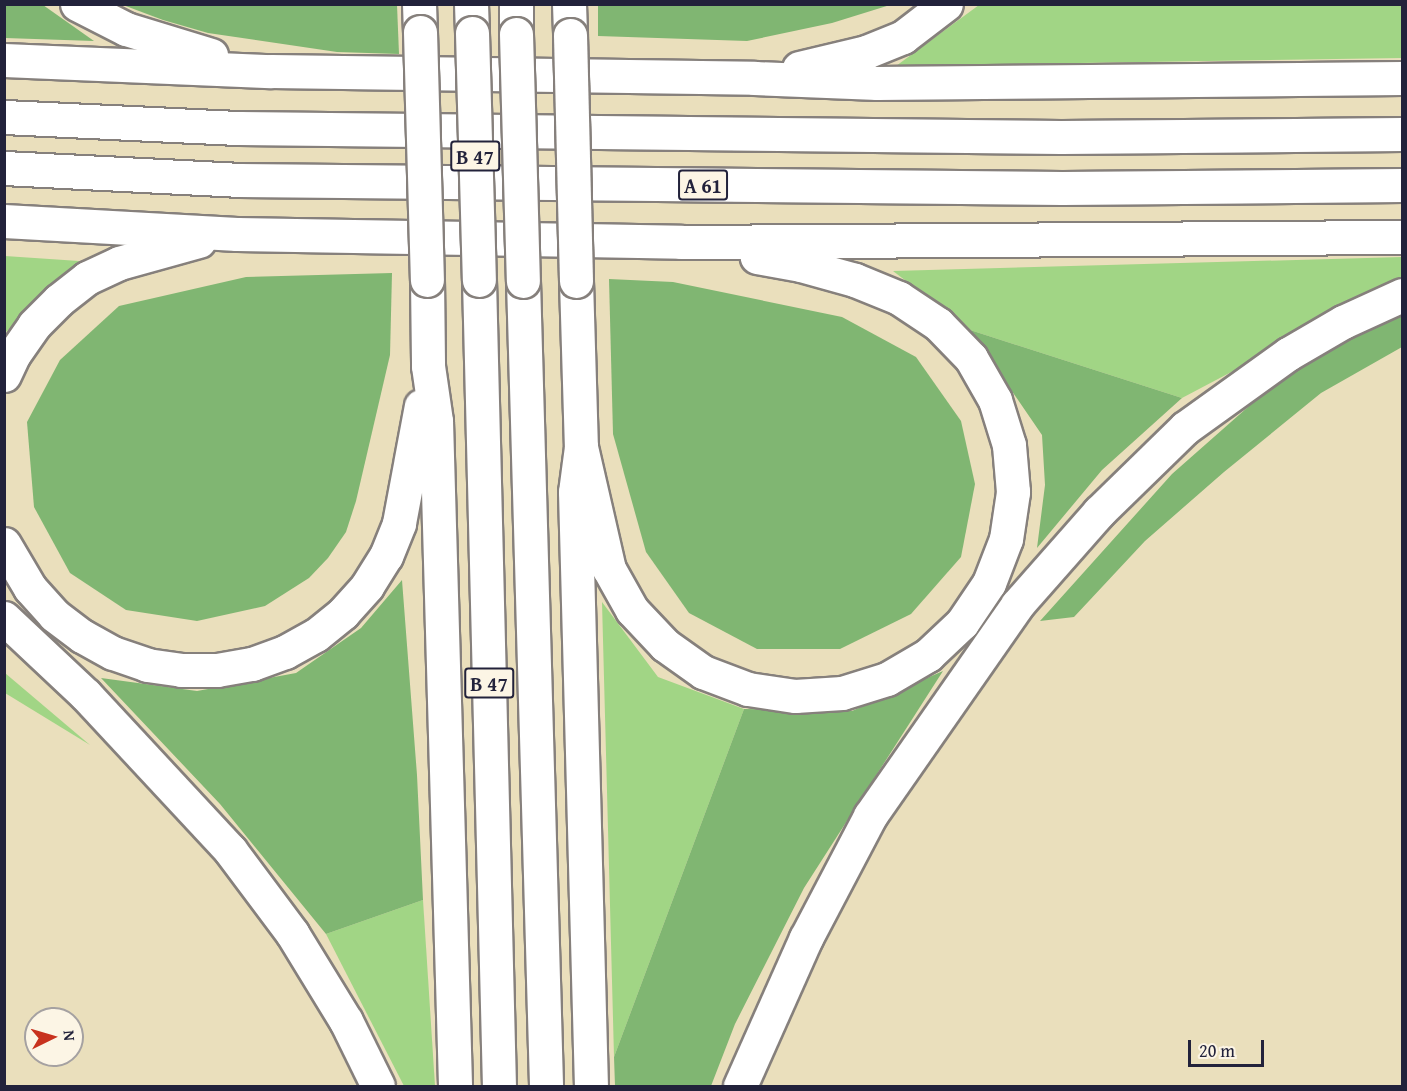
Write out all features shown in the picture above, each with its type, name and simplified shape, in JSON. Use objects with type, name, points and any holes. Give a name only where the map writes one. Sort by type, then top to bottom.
[{"type":"highway","points":[[77,4],[97,17],[158,41],[271,71]]},
{"type":"highway","points":[[754,78],[866,52],[903,37],[937,14],[946,4]]},
{"type":"highway","points":[[420,18],[428,366],[436,421],[456,1086]]},
{"type":"highway","name":"B 47","points":[[472,19],[499,1086]]},
{"type":"highway","name":"B 47","points":[[516,19],[546,1086]]},
{"type":"highway","points":[[569,20],[581,447],[575,492],[591,1086]]},
{"type":"highway","points":[[4,60],[271,71],[754,78],[877,83],[1402,78]]},
{"type":"highway","points":[[4,117],[287,129],[1061,137],[1402,134]]},
{"type":"highway","name":"A 61","points":[[4,168],[287,180],[1062,188],[1402,184]]},
{"type":"highway","points":[[4,221],[237,234],[681,242],[1402,237]]},
{"type":"highway","points":[[4,375],[14,354],[34,325],[59,300],[87,278],[118,263],[182,245],[237,234]]},
{"type":"highway","points":[[581,447],[609,569],[632,610],[664,645],[703,672],[748,689],[795,696],[842,693],[887,679],[928,655],[962,623],[989,583],[1006,539],[1013,492],[1009,445],[1002,422],[995,400],[971,358],[938,324],[899,297],[801,265],[681,242]]},
{"type":"highway","points":[[740,1086],[806,938],[870,816],[1017,605],[1099,512],[1185,428],[1288,354],[1343,322],[1402,295]]},
{"type":"highway","points":[[4,544],[30,588],[54,615],[82,636],[113,653],[147,665],[181,670],[217,670],[240,666],[285,652],[316,635],[344,613],[367,586],[386,556],[399,523],[428,366]]},
{"type":"highway","points":[[4,618],[86,695],[230,850],[292,933],[346,1021],[378,1086]]},
{"type":"green space","points":[[598,4],[890,5],[832,23],[747,41],[598,36]]},
{"type":"green space","points":[[4,5],[43,5],[94,41],[5,38]]},
{"type":"green space","points":[[123,5],[397,5],[399,54],[337,52],[208,33]]},
{"type":"green space","points":[[979,5],[1402,5],[1402,58],[896,66]]},
{"type":"green space","points":[[5,256],[79,261],[5,333]]},
{"type":"green space","points":[[1402,257],[1402,282],[1182,398],[970,330],[893,271]]},
{"type":"green space","points":[[392,273],[390,355],[356,501],[346,532],[328,558],[309,578],[265,606],[197,621],[126,610],[70,573],[34,507],[27,422],[60,360],[119,306],[246,277]]},
{"type":"green space","points":[[609,279],[673,282],[842,317],[916,357],[961,421],[975,484],[961,557],[911,614],[840,649],[757,649],[689,613],[646,552],[613,434]]},
{"type":"green space","points":[[1402,312],[1402,347],[1321,393],[1224,472],[1145,541],[1074,617],[1040,621],[1172,474],[1265,392],[1353,334]]},
{"type":"green space","points":[[970,330],[1182,398],[1102,470],[1037,548],[1045,485],[1042,435]]},
{"type":"green space","points":[[402,580],[417,775],[423,900],[326,934],[220,804],[101,678],[197,691],[296,673],[361,628]]},
{"type":"green space","points":[[602,602],[658,677],[744,709],[614,1057]]},
{"type":"green space","points":[[943,671],[804,888],[735,1024],[711,1086],[615,1086],[614,1057],[744,709],[852,711]]},
{"type":"green space","points":[[5,673],[90,745],[5,693]]},
{"type":"green space","points":[[423,900],[435,1086],[404,1086],[326,934]]}]
